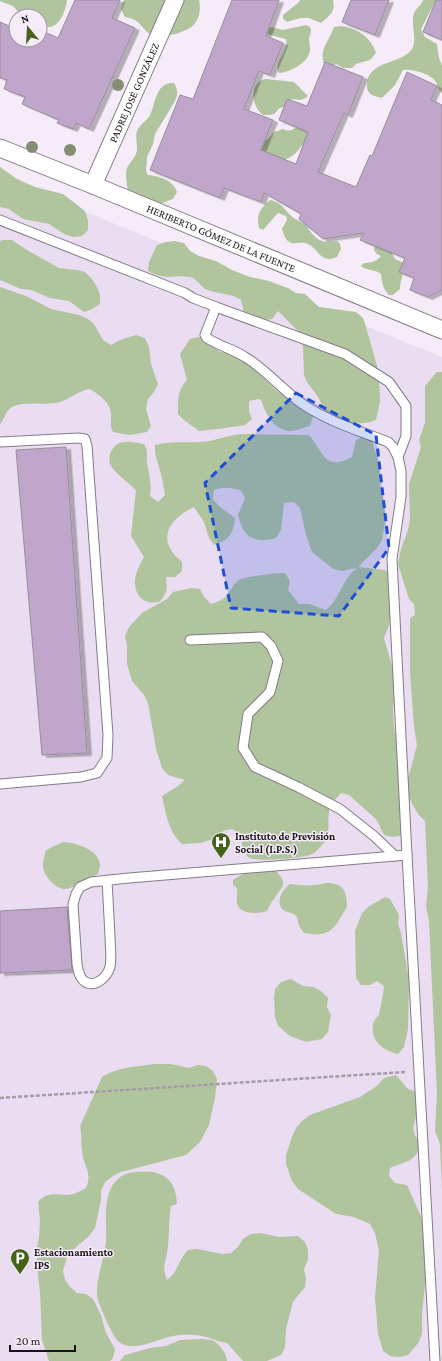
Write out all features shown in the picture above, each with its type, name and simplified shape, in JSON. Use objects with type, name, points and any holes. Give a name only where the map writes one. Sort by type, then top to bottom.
[{"type":"street","name":"PADRE JOSÉ GONZÁLEZ","points":[[93,185],[175,0]]},
{"type":"street","name":"HERIBERTO GÓMEZ DE LA FUENTE","points":[[0,148],[442,330]]},
{"type":"lane","points":[[0,220],[185,293],[193,298],[216,307],[345,354],[389,382],[406,406],[406,436],[398,457]]},
{"type":"lane","points":[[216,307],[205,335],[207,338],[245,356],[264,370],[280,386],[304,405],[331,420],[388,442],[398,457],[401,471],[401,497],[392,559],[435,1361]]},
{"type":"lane","points":[[0,442],[78,438],[85,439],[87,446],[108,735],[107,758],[97,773],[81,777],[0,784]]},
{"type":"lane","points":[[190,640],[262,637],[272,646],[278,661],[270,692],[248,714],[243,748],[254,767],[298,787],[340,809],[374,836],[395,856]]},
{"type":"lane","points":[[107,880],[110,967],[106,977],[100,982],[91,983],[84,981],[79,973],[77,964],[73,904],[80,887],[91,882],[107,880],[407,855]]},
{"type":"path","points":[[0,1098],[419,1071]]},
{"type":"highlighted area","points":[[296,393],[376,435],[389,548],[339,616],[231,608],[205,483]]},
{"type":"shaded area","name":"Instituto de Previsión Social (I.P.S.)","points":[[0,177],[442,357],[442,1361],[0,1361]]},
{"type":"green space","points":[[67,0],[60,20],[54,26],[50,27],[48,27],[48,8],[15,8],[0,1]]},
{"type":"green space","points":[[124,0],[199,0],[200,12],[197,21],[188,29],[175,34],[157,36],[148,33],[135,20],[125,17],[121,9]]},
{"type":"green space","points":[[300,0],[333,0],[334,8],[327,18],[321,23],[309,18],[300,18],[287,22],[283,19],[283,15]]},
{"type":"green space","points":[[423,0],[436,0],[421,29],[425,37],[437,44],[442,66],[442,93],[434,79],[416,71],[403,70],[395,85],[382,98],[372,95],[368,91],[367,86],[368,78],[372,71],[407,54],[412,49],[414,42],[414,15]]},
{"type":"green space","points":[[306,25],[310,27],[311,30],[309,39],[310,49],[307,58],[299,66],[289,71],[279,73],[278,65],[285,48],[286,39],[263,33],[267,28],[271,27],[283,30]]},
{"type":"green space","points":[[341,26],[353,29],[363,34],[371,42],[376,53],[370,60],[356,64],[352,68],[343,68],[336,64],[325,70],[323,62],[324,47],[334,27]]},
{"type":"green space","points":[[266,79],[294,82],[308,96],[298,100],[292,99],[286,106],[278,109],[274,114],[263,115],[257,109],[255,104],[254,90],[255,86],[261,80]]},
{"type":"green space","points":[[170,83],[174,83],[177,90],[177,97],[155,134],[153,144],[147,157],[146,171],[148,175],[165,179],[172,184],[177,192],[173,199],[154,206],[128,191],[126,171],[135,157],[137,148],[136,134],[138,129],[150,115],[161,88]]},
{"type":"green space","points":[[304,112],[311,143],[302,145],[293,155],[275,166],[256,145],[259,142],[268,139],[274,132],[283,129],[294,129],[301,120]]},
{"type":"green space","points":[[0,167],[17,179],[35,187],[63,194],[85,211],[88,220],[88,230],[82,236],[73,237],[64,234],[49,224],[23,219],[9,209],[0,207]]},
{"type":"green space","points":[[270,200],[281,205],[294,218],[307,226],[313,235],[319,240],[325,242],[337,241],[340,244],[341,249],[337,257],[327,259],[308,244],[290,243],[284,236],[282,229],[287,220],[286,216],[278,213],[263,230],[259,228],[258,219],[260,212]]},
{"type":"green space","points":[[12,240],[59,268],[85,272],[97,287],[100,295],[100,304],[84,312],[69,301],[50,298],[31,290],[21,289],[0,280],[0,241]]},
{"type":"green space","points":[[175,241],[184,243],[190,251],[199,256],[216,261],[232,270],[250,277],[269,281],[288,288],[296,293],[305,294],[319,307],[356,312],[363,318],[379,373],[380,402],[376,420],[359,423],[331,420],[304,375],[303,347],[297,330],[278,311],[272,319],[253,321],[245,317],[241,300],[237,297],[212,292],[190,277],[164,277],[148,271],[149,262],[157,245]]},
{"type":"green space","points":[[376,241],[391,251],[395,259],[404,263],[404,271],[400,289],[393,295],[389,295],[385,290],[382,283],[381,274],[361,266],[364,263],[376,260],[381,256],[374,250]]},
{"type":"green space","points":[[0,287],[26,296],[51,309],[79,315],[88,319],[94,324],[103,340],[111,345],[120,340],[136,335],[145,338],[149,347],[151,364],[158,384],[148,399],[146,409],[151,426],[147,432],[130,435],[113,432],[111,426],[111,411],[107,403],[90,389],[56,403],[17,405],[8,411],[0,424]]},
{"type":"green space","points":[[199,337],[220,352],[238,355],[277,391],[313,417],[310,426],[291,431],[279,428],[268,416],[261,400],[259,399],[249,401],[249,411],[252,419],[245,425],[199,431],[184,420],[178,414],[178,400],[181,388],[187,380],[180,354],[190,339]]},
{"type":"green space","points":[[437,372],[442,372],[442,1191],[440,1144],[435,1131],[437,1094],[429,921],[426,907],[428,887],[425,821],[418,814],[409,798],[408,779],[417,745],[414,727],[410,672],[410,618],[415,615],[414,604],[409,599],[398,564],[410,518],[409,484],[421,447],[419,440],[425,423],[425,386]]},
{"type":"green space","points":[[242,434],[309,435],[326,458],[330,461],[336,462],[352,457],[356,440],[364,436],[372,441],[380,467],[380,486],[385,505],[385,523],[382,540],[377,548],[358,567],[385,570],[392,576],[394,612],[384,638],[394,673],[396,691],[393,709],[394,728],[398,745],[398,773],[405,800],[406,828],[401,836],[392,837],[384,835],[376,819],[349,795],[341,793],[330,808],[328,817],[328,835],[324,843],[312,854],[305,856],[270,860],[250,858],[245,854],[240,834],[232,829],[223,831],[217,838],[200,843],[182,844],[177,839],[171,828],[166,815],[162,796],[185,780],[168,775],[162,768],[156,749],[148,703],[144,695],[132,681],[127,664],[127,645],[125,636],[129,627],[142,613],[167,599],[173,592],[191,588],[200,589],[204,597],[211,604],[220,601],[225,597],[239,580],[254,576],[285,573],[290,581],[288,590],[299,604],[309,604],[326,610],[335,600],[348,578],[357,568],[342,571],[333,569],[312,552],[306,535],[300,508],[294,502],[284,503],[281,530],[276,538],[261,540],[251,537],[246,534],[243,529],[238,515],[245,498],[241,491],[231,488],[221,488],[214,490],[213,499],[219,506],[235,518],[230,536],[224,541],[214,545],[209,538],[204,522],[194,507],[188,510],[177,518],[169,529],[167,535],[171,550],[182,562],[182,571],[175,577],[166,577],[166,591],[159,602],[145,601],[138,595],[135,587],[135,578],[144,557],[131,536],[136,490],[111,466],[109,457],[113,449],[116,445],[124,442],[144,444],[147,452],[151,492],[150,496],[158,502],[165,495],[155,453],[155,445],[207,441]]},
{"type":"green space","points":[[63,842],[80,845],[95,854],[100,864],[98,874],[68,889],[61,889],[52,883],[45,874],[43,868],[46,850]]},
{"type":"green space","points":[[253,870],[276,871],[283,883],[282,888],[267,911],[259,913],[250,913],[241,910],[237,903],[237,888],[233,885],[233,880]]},
{"type":"green space","points":[[333,883],[343,889],[347,907],[339,921],[331,930],[321,934],[304,933],[299,926],[297,917],[281,908],[281,895],[290,884],[317,885]]},
{"type":"green space","points":[[385,897],[390,899],[399,915],[398,924],[401,933],[409,980],[408,1029],[404,1047],[398,1054],[383,1048],[374,1036],[373,1025],[379,1014],[384,986],[377,981],[370,985],[361,985],[356,978],[355,931],[362,913],[368,907]]},
{"type":"green space","points":[[291,979],[303,986],[313,987],[321,991],[328,998],[327,1007],[331,1015],[328,1032],[322,1039],[306,1042],[290,1036],[278,1026],[275,1017],[275,989],[281,982]]},
{"type":"green space","points":[[153,1064],[171,1064],[189,1068],[198,1065],[206,1066],[213,1071],[217,1079],[215,1098],[209,1125],[200,1142],[186,1155],[121,1172],[105,1182],[101,1191],[101,1200],[95,1228],[89,1236],[68,1254],[63,1271],[65,1280],[70,1287],[77,1293],[86,1294],[93,1299],[101,1315],[106,1333],[115,1349],[113,1358],[110,1361],[49,1361],[42,1340],[37,1265],[40,1220],[38,1202],[48,1195],[71,1195],[86,1188],[88,1173],[83,1156],[80,1126],[102,1077],[120,1069]]},
{"type":"green space","points":[[396,1075],[408,1089],[417,1092],[420,1102],[413,1128],[415,1136],[422,1142],[417,1154],[414,1157],[406,1162],[390,1168],[389,1176],[395,1183],[407,1185],[422,1219],[427,1237],[422,1333],[419,1342],[408,1355],[400,1357],[390,1356],[383,1351],[378,1334],[375,1298],[379,1251],[375,1233],[370,1224],[354,1217],[336,1214],[298,1189],[292,1181],[286,1164],[286,1155],[292,1137],[296,1128],[302,1121],[310,1115],[360,1097],[377,1086],[384,1078]]},
{"type":"green space","points":[[133,1172],[153,1172],[164,1176],[174,1187],[177,1204],[171,1206],[170,1212],[168,1247],[164,1266],[167,1280],[174,1273],[188,1250],[197,1249],[223,1254],[231,1253],[238,1247],[243,1239],[251,1234],[260,1233],[279,1237],[298,1236],[305,1242],[308,1250],[308,1260],[304,1269],[306,1278],[305,1287],[293,1302],[286,1329],[285,1347],[281,1355],[267,1361],[243,1361],[227,1343],[195,1335],[173,1336],[133,1346],[126,1345],[116,1339],[106,1320],[97,1296],[98,1282],[106,1242],[106,1208],[108,1195],[111,1188],[120,1177]]},
{"type":"green space","points":[[202,1339],[215,1341],[224,1352],[227,1361],[120,1361],[125,1355],[150,1348],[166,1346],[180,1340]]},
{"type":"building","points":[[75,0],[120,0],[112,18],[135,28],[89,129],[76,123],[73,129],[57,123],[59,120],[22,104],[25,97],[4,89],[7,80],[0,78],[0,22],[8,26],[8,48],[48,48],[48,34],[58,38]]},
{"type":"building","points":[[232,0],[279,0],[266,36],[283,43],[270,75],[259,71],[244,109],[273,120],[261,150],[296,164],[308,132],[279,120],[287,99],[307,106],[325,62],[363,77],[348,115],[344,113],[318,172],[356,187],[370,155],[372,156],[407,72],[437,86],[431,100],[442,105],[442,290],[428,297],[410,290],[414,278],[399,272],[405,258],[360,240],[364,233],[323,239],[299,219],[301,214],[264,193],[261,202],[224,188],[220,198],[150,170],[180,95],[193,99]]},
{"type":"building","points":[[351,0],[389,0],[375,35],[342,22]]},
{"type":"building","points":[[436,0],[442,0],[442,40],[423,32]]},
{"type":"building","points":[[66,447],[87,753],[42,755],[16,450]]},
{"type":"building","points":[[67,907],[72,970],[0,973],[0,911]]},
{"type":"place","name":"Instituto de Previsión Social (I.P.S.)","points":[[221,859]]},
{"type":"place","name":"Estacionamiento IPS","points":[[20,1275]]}]
